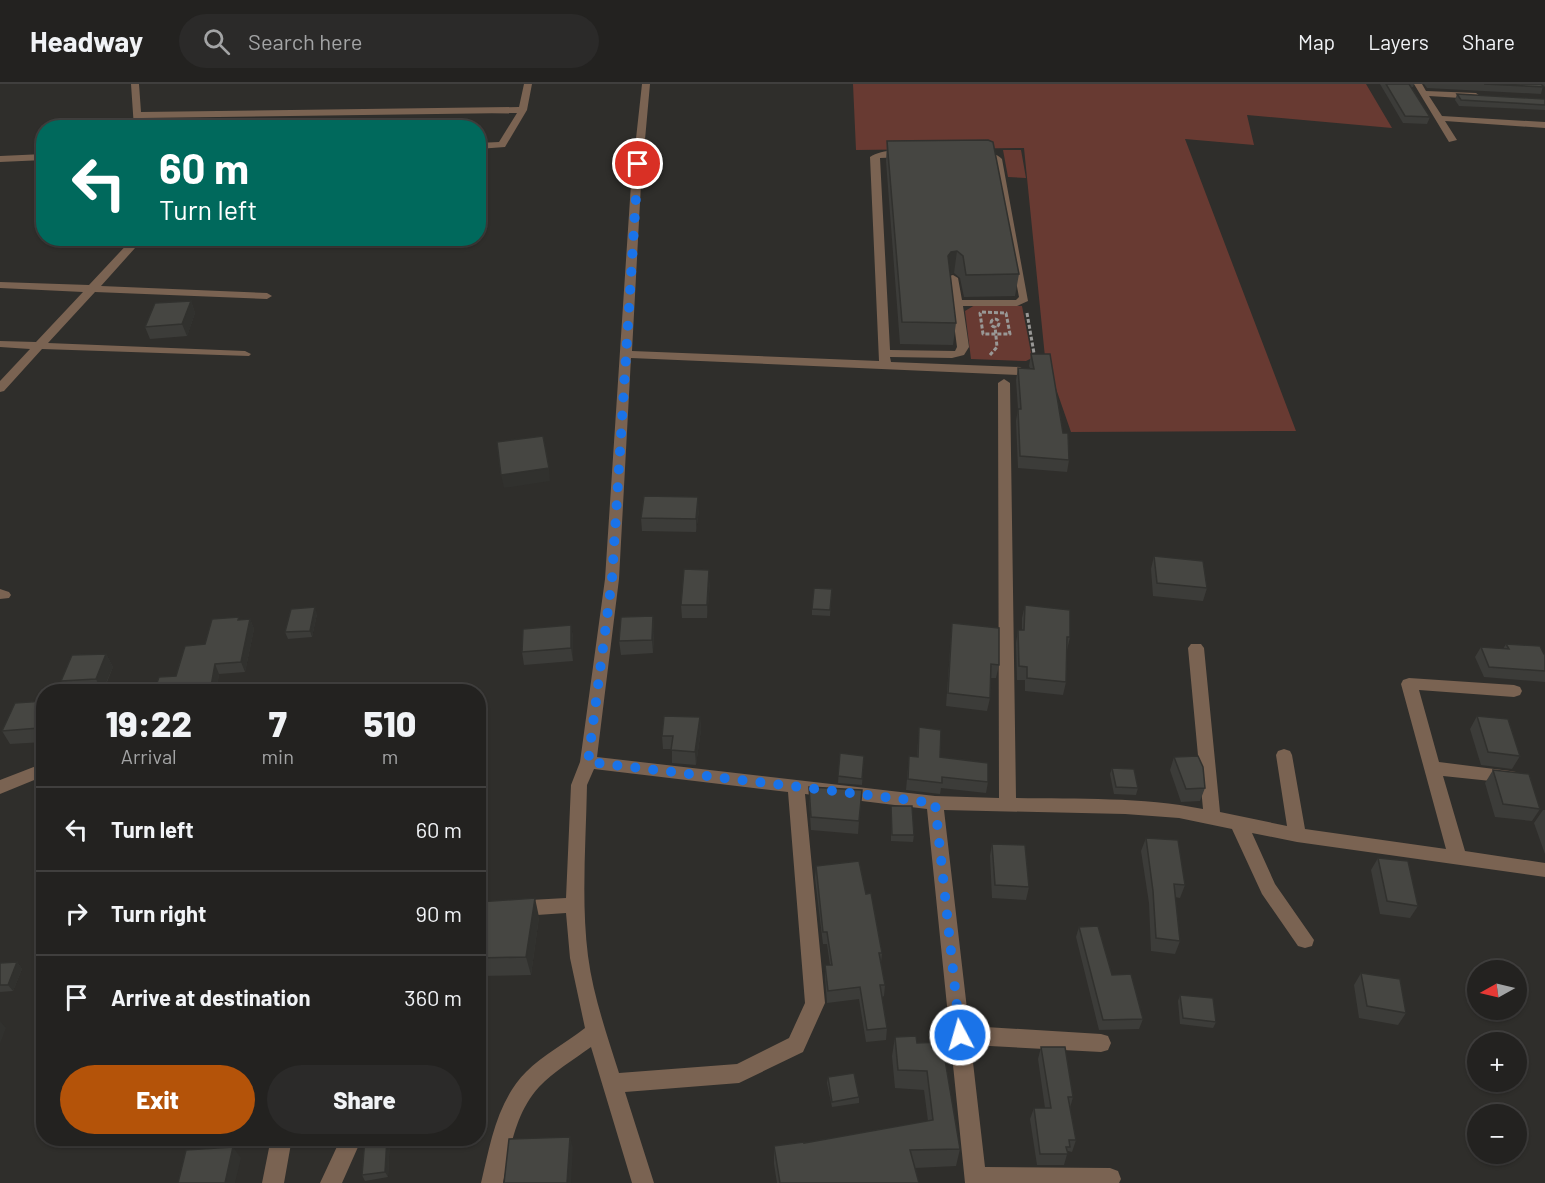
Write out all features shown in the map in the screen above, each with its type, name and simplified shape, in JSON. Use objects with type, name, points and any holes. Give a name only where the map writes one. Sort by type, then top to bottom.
[{"type":"street","points":[[135,84],[137,120]]},
{"type":"street","points":[[486,146],[502,146],[523,110],[528,84]]},
{"type":"street","points":[[643,1183],[596,1032],[579,958],[575,905],[579,785],[588,762],[612,579],[636,184],[646,84]]},
{"type":"street","points":[[1418,84],[1452,140]]},
{"type":"street","points":[[1424,93],[1490,96]]},
{"type":"street","points":[[136,115],[523,110]]},
{"type":"street","points":[[1438,118],[1545,125]]},
{"type":"street","points":[[885,360],[875,157],[883,154],[918,154]]},
{"type":"street","points":[[958,303],[1017,303],[1023,301],[1024,297],[998,159],[987,155],[964,155]]},
{"type":"street","points":[[0,159],[36,157]]},
{"type":"street","points":[[0,388],[131,246]]},
{"type":"street","points":[[910,361],[960,353],[963,347],[953,278]]},
{"type":"street","points":[[0,285],[267,296]]},
{"type":"street","points":[[0,344],[245,354]]},
{"type":"street","points":[[626,354],[910,361],[1020,371]]},
{"type":"street","points":[[1004,383],[1008,804]]},
{"type":"street","points":[[1196,648],[1212,818]]},
{"type":"street","points":[[1458,859],[1409,684],[1514,691]]},
{"type":"street","points":[[1284,755],[1297,835]]},
{"type":"street","points":[[588,762],[935,803],[1125,807],[1179,811],[1297,835],[1545,870]]},
{"type":"street","points":[[1433,768],[1522,779]]},
{"type":"street","points":[[0,787],[36,772]]},
{"type":"street","points":[[611,1083],[739,1073],[796,1045],[815,1003],[796,788]]},
{"type":"street","points":[[935,803],[975,1181],[1110,1179]]},
{"type":"street","points":[[1239,824],[1268,889],[1305,940]]},
{"type":"street","points":[[486,911],[575,905]]},
{"type":"street","points":[[492,1183],[508,1120],[519,1097],[532,1080],[596,1032]]},
{"type":"street","points":[[960,1035],[1101,1043]]},
{"type":"street","points":[[273,1183],[280,1146]]},
{"type":"street","points":[[331,1183],[348,1146]]},
{"type":"path","points":[[1026,305],[1035,357],[1031,362]]},
{"type":"path","points":[[981,312],[1007,314],[1010,334],[996,335],[982,333],[981,312]]},
{"type":"path","points":[[988,356],[995,351],[996,326]]},
{"type":"shaded area","points":[[853,84],[1366,84],[1392,128],[1247,115],[1254,145],[1185,139],[1296,431],[1071,432],[1045,357],[1024,148],[856,150]]},
{"type":"shaded area","points":[[1003,150],[1021,150],[1026,178],[1008,177]]},
{"type":"shaded area","points":[[975,305],[1022,306],[1032,358],[1026,361],[971,359],[965,311]]},
{"type":"building","points":[[1386,84],[1409,84],[1430,117],[1405,116]]},
{"type":"building","points":[[1484,84],[1541,84],[1544,87]]},
{"type":"building","points":[[1457,94],[1545,99],[1545,105],[1461,100]]},
{"type":"building","points":[[988,140],[993,142],[1019,274],[966,275],[963,256],[957,251],[951,252],[948,256],[956,323],[902,322],[887,141]]},
{"type":"building","points":[[191,301],[182,324],[145,327],[155,303]]},
{"type":"building","points":[[1031,354],[1050,354],[1063,433],[1068,433],[1069,460],[1020,456],[1018,409],[1021,409],[1018,368],[1034,369]]},
{"type":"building","points":[[543,436],[549,468],[501,475],[497,442]]},
{"type":"building","points":[[644,496],[698,497],[696,519],[641,518]]},
{"type":"building","points":[[1154,556],[1203,561],[1207,588],[1157,583]]},
{"type":"building","points":[[684,569],[709,570],[707,605],[681,605]]},
{"type":"building","points":[[814,588],[832,589],[830,610],[812,609]]},
{"type":"building","points":[[1025,605],[1070,610],[1066,682],[1027,678],[1027,667],[1019,666],[1018,630],[1024,630]]},
{"type":"building","points":[[315,607],[310,631],[285,632],[291,609]]},
{"type":"building","points":[[653,616],[652,640],[619,641],[621,617]]},
{"type":"building","points":[[239,617],[238,620],[250,619],[241,662],[215,664],[211,684],[157,684],[159,677],[176,676],[185,646],[205,644],[212,619]]},
{"type":"building","points":[[952,623],[999,628],[999,665],[991,664],[990,698],[948,693]]},
{"type":"building","points":[[571,625],[571,648],[522,652],[523,629]]},
{"type":"building","points":[[1506,644],[1540,646],[1545,654],[1545,671],[1489,667],[1481,647],[1509,649]]},
{"type":"building","points":[[106,654],[96,679],[61,681],[72,655]]},
{"type":"building","points":[[36,702],[36,728],[2,731],[15,703]]},
{"type":"building","points":[[664,716],[700,717],[695,752],[671,750],[673,736],[662,736]]},
{"type":"building","points":[[1477,716],[1508,719],[1520,756],[1488,752]]},
{"type":"building","points":[[919,727],[941,730],[940,757],[988,763],[988,782],[942,777],[942,783],[908,779],[909,756],[918,757]]},
{"type":"building","points":[[840,753],[864,756],[862,779],[838,776]]},
{"type":"building","points":[[1198,756],[1203,767],[1205,788],[1186,789],[1174,757]]},
{"type":"building","points":[[1112,768],[1134,769],[1138,788],[1116,787]]},
{"type":"building","points":[[1493,770],[1529,774],[1540,809],[1503,804]]},
{"type":"building","points":[[809,787],[862,790],[859,821],[811,817]]},
{"type":"building","points":[[891,806],[912,806],[914,835],[892,835]]},
{"type":"building","points":[[1146,838],[1178,840],[1185,885],[1174,884],[1180,941],[1156,938]]},
{"type":"building","points":[[992,844],[1025,845],[1029,887],[995,885]]},
{"type":"building","points":[[1378,858],[1408,861],[1418,906],[1387,901]]},
{"type":"building","points":[[859,861],[866,894],[871,893],[882,953],[879,953],[885,985],[880,985],[887,1028],[867,1030],[860,987],[828,991],[825,965],[832,965],[827,932],[823,932],[816,866]]},
{"type":"building","points":[[535,898],[526,957],[486,958],[486,901]]},
{"type":"building","points":[[1098,926],[1112,975],[1131,974],[1143,1019],[1103,1020],[1079,927]]},
{"type":"building","points":[[17,962],[8,985],[0,985],[0,963]]},
{"type":"building","points":[[1361,973],[1400,979],[1406,1013],[1367,1006]]},
{"type":"building","points":[[1180,995],[1213,998],[1216,1022],[1183,1018]]},
{"type":"building","points":[[916,1036],[917,1043],[942,1042],[960,1149],[910,1150],[919,1183],[780,1183],[774,1146],[804,1143],[933,1120],[927,1071],[898,1070],[895,1037]]},
{"type":"building","points":[[1041,1047],[1065,1047],[1073,1097],[1068,1097],[1076,1140],[1069,1140],[1070,1147],[1066,1147],[1068,1154],[1040,1154],[1034,1108],[1051,1108]]},
{"type":"building","points":[[854,1073],[859,1097],[832,1102],[828,1077]]},
{"type":"building","points":[[570,1137],[567,1183],[504,1183],[509,1139]]},
{"type":"building","points":[[364,1146],[387,1146],[385,1172],[362,1175]]},
{"type":"building","points":[[233,1147],[225,1183],[178,1183],[186,1150]]},
{"type":"route","points":[[638,164],[612,579],[588,762],[935,803],[960,1035]]}]
